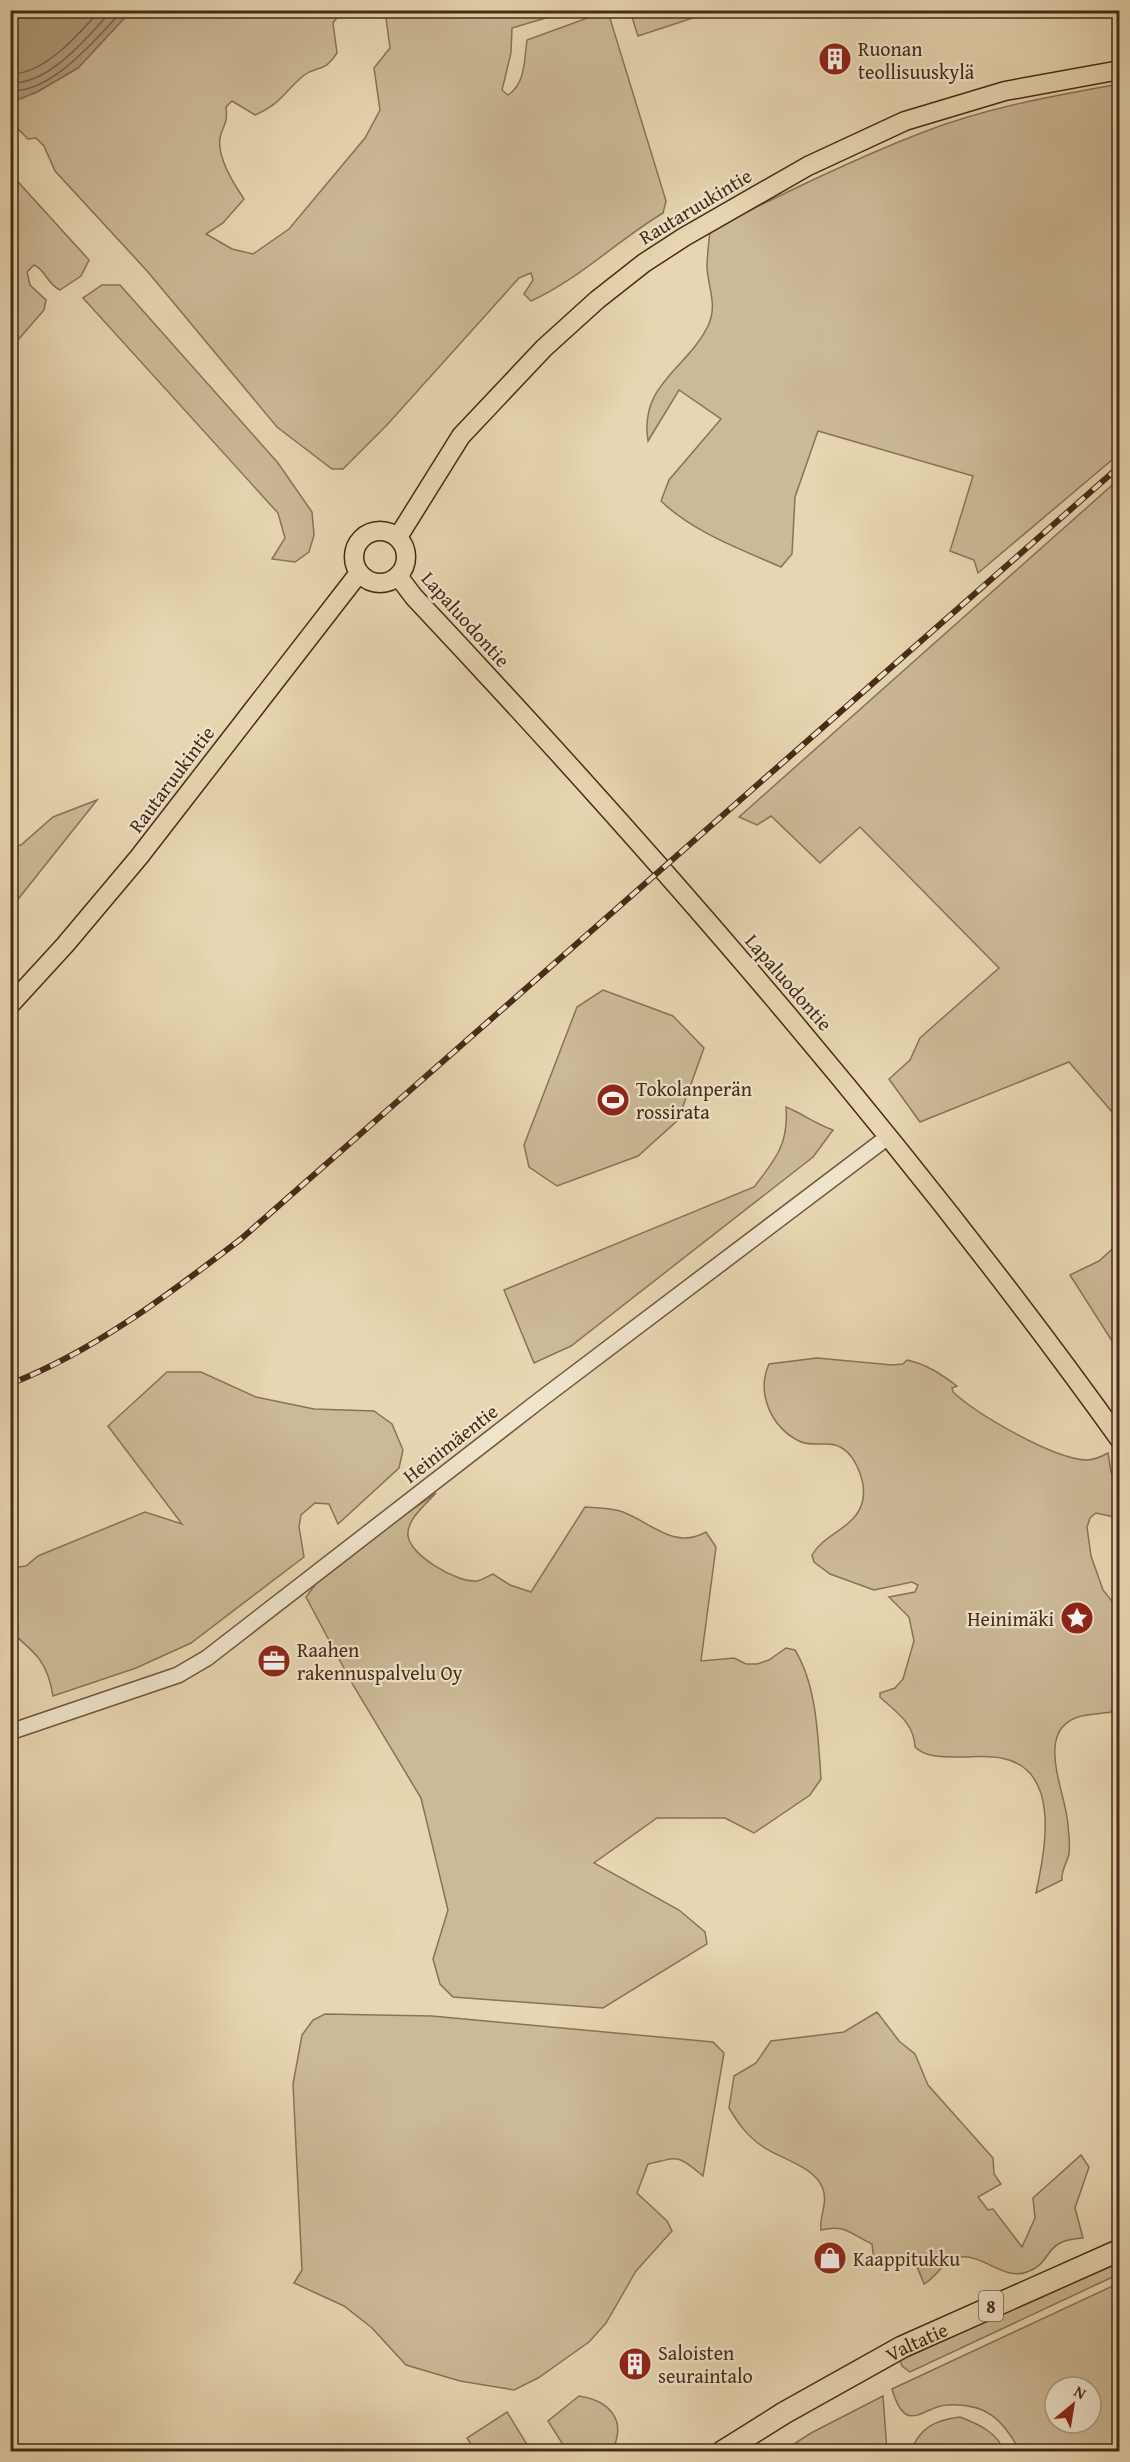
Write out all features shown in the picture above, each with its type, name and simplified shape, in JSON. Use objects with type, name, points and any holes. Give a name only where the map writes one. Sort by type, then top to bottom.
[{"type":"highway","name":"Valtatie","points":[[722,2451],[784,2413],[902,2347],[1119,2250]]},
{"type":"main road","name":"Rautaruukintie","points":[[398,537],[461,435],[544,348],[606,293],[674,244],[808,166],[905,122],[1005,91],[1119,70]]},
{"type":"main road","points":[[381,531],[398,537],[406,552],[404,569],[398,576],[391,581],[374,583],[359,573],[354,558],[355,550],[364,536],[381,531]]},
{"type":"main road","name":"Rautaruukintie","points":[[10,1005],[65,945],[139,857],[359,573]]},
{"type":"main road","name":"Lapaluodontie","points":[[398,576],[414,597],[765,988],[889,1136],[1008,1288],[1119,1440]]},
{"type":"street","name":"Heinimäentie","points":[[10,1732],[178,1675],[207,1658],[540,1400],[889,1136]]},
{"type":"shaded area","points":[[630,10],[714,11],[638,36]]},
{"type":"shaded area","points":[[131,11],[342,11],[333,23],[337,53],[328,64],[308,72],[277,102],[255,115],[232,101],[226,107],[226,121],[220,138],[221,154],[227,170],[244,199],[223,223],[206,234],[232,249],[253,254],[289,229],[365,138],[380,110],[374,68],[390,48],[385,11],[569,11],[512,28],[511,53],[502,90],[508,95],[521,78],[527,40],[601,13],[609,15],[666,201],[663,213],[582,271],[531,301],[524,294],[533,280],[531,273],[519,278],[386,426],[343,469],[332,469],[277,427],[148,272],[55,171],[44,146],[36,138],[28,139],[11,122],[10,94],[17,99],[37,92],[78,68]]},
{"type":"shaded area","points":[[1119,84],[1119,454],[978,573],[974,560],[950,551],[973,476],[818,431],[795,497],[792,554],[781,567],[702,531],[661,501],[669,480],[721,419],[679,390],[648,441],[647,421],[657,391],[699,341],[711,318],[712,304],[707,267],[710,230],[841,167],[945,124],[1019,104]]},
{"type":"shaded area","points":[[10,173],[89,260],[81,276],[60,290],[38,267],[34,265],[27,272],[30,285],[46,300],[44,310],[11,348]]},
{"type":"shaded area","points":[[102,285],[120,285],[278,463],[312,512],[314,535],[309,552],[295,562],[272,559],[285,538],[278,513],[83,298]]},
{"type":"shaded area","points":[[1119,479],[1119,1120],[1069,1062],[920,1122],[889,1079],[910,1060],[920,1038],[999,968],[860,827],[820,863],[771,816],[757,825],[739,817]]},
{"type":"shaded area","points":[[97,800],[11,908],[11,847],[21,845],[53,817]]},
{"type":"shaded area","name":"Tokolanperän rossirata","points":[[603,990],[673,1016],[704,1048],[678,1120],[638,1156],[557,1186],[529,1167],[524,1145],[577,1007]]},
{"type":"shaded area","points":[[786,1107],[833,1130],[813,1157],[571,1346],[534,1363],[504,1290],[754,1187],[775,1159],[783,1141]]},
{"type":"shaded area","points":[[1119,1243],[1119,1352],[1070,1275],[1099,1261]]},
{"type":"shaded area","points":[[817,1358],[892,1365],[903,1364],[907,1360],[921,1364],[957,1386],[952,1388],[953,1392],[964,1401],[997,1423],[1036,1444],[1054,1452],[1086,1460],[1108,1453],[1111,1472],[1119,1485],[1119,1518],[1096,1513],[1090,1518],[1087,1527],[1091,1556],[1103,1590],[1119,1610],[1119,1689],[1111,1712],[1078,1717],[1065,1725],[1057,1736],[1056,1765],[1066,1813],[1069,1854],[1062,1880],[1036,1893],[1043,1855],[1045,1814],[1041,1794],[1033,1778],[1020,1765],[1001,1758],[942,1757],[919,1751],[915,1747],[912,1731],[908,1725],[880,1697],[880,1693],[895,1688],[903,1679],[914,1641],[909,1617],[889,1597],[915,1592],[918,1585],[912,1582],[874,1590],[830,1574],[814,1562],[812,1555],[818,1547],[855,1517],[860,1509],[863,1499],[863,1483],[853,1459],[842,1448],[830,1444],[804,1443],[789,1435],[774,1418],[765,1397],[764,1386],[769,1364]]},
{"type":"shaded area","points":[[167,1372],[201,1372],[256,1397],[314,1409],[374,1411],[392,1424],[403,1450],[399,1468],[338,1524],[329,1504],[315,1503],[301,1515],[299,1527],[304,1557],[191,1643],[136,1668],[53,1696],[48,1675],[40,1660],[11,1632],[11,1568],[26,1566],[38,1556],[145,1512],[182,1524],[108,1426]]},
{"type":"shaded area","points":[[436,1493],[418,1513],[408,1530],[411,1544],[417,1552],[436,1566],[457,1577],[476,1581],[493,1574],[510,1585],[531,1592],[585,1507],[623,1512],[673,1536],[694,1537],[706,1532],[716,1547],[701,1661],[734,1658],[746,1664],[757,1664],[769,1660],[786,1648],[795,1650],[808,1680],[815,1713],[821,1779],[810,1795],[754,1833],[725,1818],[657,1818],[594,1863],[679,1910],[705,1932],[707,1944],[603,2008],[453,1997],[440,1984],[433,1959],[448,1910],[421,1798],[353,1685],[306,1597],[326,1570]]},
{"type":"shaded area","points":[[877,2012],[899,2041],[915,2054],[928,2085],[993,2158],[994,2174],[1001,2184],[978,2197],[988,2210],[993,2209],[1022,2247],[1035,2218],[1033,2198],[1081,2155],[1089,2167],[1075,2208],[1083,2238],[1060,2243],[1041,2263],[1027,2272],[1010,2273],[977,2259],[960,2257],[949,2261],[924,2284],[914,2264],[874,2262],[872,2244],[842,2229],[821,2230],[825,2200],[819,2181],[805,2169],[769,2151],[743,2129],[729,2108],[734,2076],[756,2063],[771,2041],[844,2032]]},
{"type":"shaded area","points":[[325,2014],[432,2016],[713,2042],[724,2053],[703,2176],[678,2159],[648,2164],[637,2193],[667,2221],[672,2231],[636,2271],[606,2323],[589,2342],[538,2378],[514,2390],[460,2381],[406,2365],[372,2328],[344,2306],[294,2283],[302,2270],[293,2084],[302,2035],[313,2020]]},
{"type":"shaded area","points":[[1119,2261],[1119,2274],[910,2372],[902,2366],[900,2360]]},
{"type":"shaded area","points":[[1119,2283],[1119,2451],[1020,2451],[1000,2422],[973,2407],[939,2406],[910,2416],[903,2412],[897,2404],[892,2389]]},
{"type":"shaded area","points":[[579,2396],[600,2402],[613,2414],[618,2430],[612,2451],[567,2451],[548,2421]]},
{"type":"shaded area","points":[[883,2396],[887,2451],[783,2451],[811,2433]]},
{"type":"shaded area","points":[[507,2412],[531,2451],[475,2451],[467,2438]]},
{"type":"shaded area","points":[[960,2417],[992,2434],[1004,2451],[911,2451],[924,2430],[943,2420]]},
{"type":"water","points":[[10,11],[131,11],[78,68],[37,92],[17,100],[11,94]]},
{"type":"railway","points":[[10,1384],[72,1355],[130,1320],[241,1239],[1120,466]]},
{"type":"place","name":"Ruonan teollisuuskylä","points":[[835,59]]},
{"type":"place","name":"Tokolanperän rossirata","points":[[613,1100]]},
{"type":"place","name":"Heinimäki","points":[[1077,1618]]},
{"type":"place","name":"Raahen rakennuspalvelu Oy","points":[[274,1661]]},
{"type":"place","name":"Kaappitukku","points":[[830,2258]]},
{"type":"place","name":"Saloisten seuraintalo","points":[[635,2364]]}]
